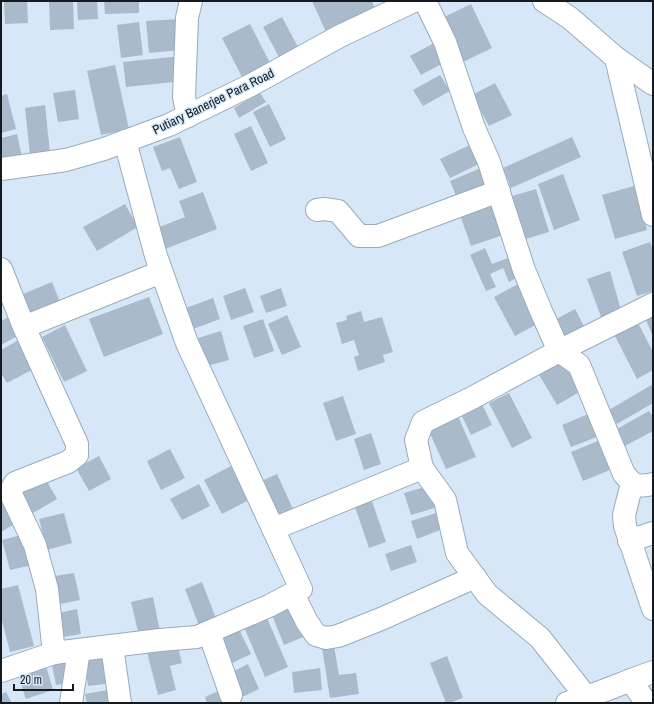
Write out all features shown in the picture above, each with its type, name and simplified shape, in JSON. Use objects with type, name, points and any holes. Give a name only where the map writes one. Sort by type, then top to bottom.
[{"type":"street","points":[[188,116],[184,97],[186,18],[191,1]]},
{"type":"street","name":"Putiary Banerjee Para Road","points":[[1,169],[66,160],[169,125],[251,85],[340,36],[384,7],[414,1]]},
{"type":"street","points":[[425,1],[445,42],[474,128],[489,162],[524,270],[559,350],[579,365],[624,474],[638,487],[653,484]]},
{"type":"street","points":[[544,1],[570,18],[616,58],[653,84]]},
{"type":"street","points":[[616,58],[653,215]]},
{"type":"street","points":[[1,671],[54,653],[197,637],[269,606],[301,589],[187,343],[161,272],[125,141]]},
{"type":"street","points":[[317,210],[338,211],[359,236],[378,236],[499,191]]},
{"type":"street","points":[[1,269],[24,327],[77,444],[77,455],[68,462],[16,483],[10,492],[35,545],[47,589],[54,653]]},
{"type":"street","points":[[24,327],[161,272]]},
{"type":"street","points":[[653,304],[559,350],[470,399],[423,422],[416,440],[422,468],[445,500],[457,553],[487,594],[540,638],[581,701],[653,672]]},
{"type":"street","points":[[273,529],[422,468]]},
{"type":"street","points":[[632,483],[624,514],[625,526],[653,609]]},
{"type":"street","points":[[630,541],[653,533]]},
{"type":"street","points":[[293,594],[307,622],[316,635],[326,638],[338,636],[381,619],[475,577]]},
{"type":"street","points":[[208,632],[231,695]]},
{"type":"street","points":[[112,646],[120,703]]},
{"type":"street","points":[[71,703],[79,650]]},
{"type":"street","points":[[631,680],[646,703]]},
{"type":"building","points":[[4,1],[27,1],[28,23],[5,24]]},
{"type":"building","points":[[49,1],[73,1],[74,29],[50,30]]},
{"type":"building","points":[[77,1],[97,1],[98,19],[78,20]]},
{"type":"building","points":[[104,1],[139,1],[139,13],[105,14]]},
{"type":"building","points":[[312,1],[372,1],[375,9],[326,32]]},
{"type":"building","points":[[471,4],[492,48],[463,62],[442,18]]},
{"type":"building","points":[[282,17],[299,49],[280,59],[263,27]]},
{"type":"building","points":[[180,19],[182,50],[149,53],[146,21]]},
{"type":"building","points":[[139,22],[143,55],[121,58],[117,25]]},
{"type":"building","points":[[250,24],[271,65],[243,79],[222,38]]},
{"type":"building","points":[[436,42],[447,61],[421,75],[410,56]]},
{"type":"building","points":[[181,56],[183,81],[126,87],[123,62]]},
{"type":"building","points":[[115,65],[129,129],[101,135],[87,71]]},
{"type":"building","points":[[440,75],[450,91],[423,106],[413,90]]},
{"type":"building","points":[[495,83],[512,115],[489,126],[472,95]]},
{"type":"building","points":[[75,90],[79,119],[58,122],[53,93]]},
{"type":"building","points":[[260,93],[266,102],[239,118],[234,108]]},
{"type":"building","points":[[7,94],[16,129],[1,133],[1,96]]},
{"type":"building","points":[[269,104],[286,139],[270,147],[253,112]]},
{"type":"building","points":[[45,105],[50,153],[30,155],[25,108]]},
{"type":"building","points":[[251,126],[268,163],[251,171],[234,134]]},
{"type":"building","points":[[17,134],[22,157],[1,162],[1,138]]},
{"type":"building","points":[[180,137],[197,182],[179,189],[170,168],[162,171],[153,147]]},
{"type":"building","points":[[572,137],[581,157],[511,188],[503,168]]},
{"type":"building","points":[[476,142],[485,161],[450,178],[440,159]]},
{"type":"building","points":[[488,165],[498,187],[459,203],[450,181]]},
{"type":"building","points":[[563,174],[580,220],[554,230],[538,184]]},
{"type":"building","points":[[634,186],[647,230],[615,239],[602,195]]},
{"type":"building","points":[[536,189],[549,232],[526,239],[512,196]]},
{"type":"building","points":[[203,192],[217,229],[165,249],[157,228],[185,217],[179,201]]},
{"type":"building","points":[[495,202],[506,234],[471,246],[460,215]]},
{"type":"building","points":[[125,204],[138,227],[97,251],[83,227]]},
{"type":"building","points":[[650,242],[653,250],[653,291],[637,296],[622,252]]},
{"type":"building","points":[[485,248],[492,264],[508,258],[516,278],[509,282],[503,268],[490,274],[496,287],[486,291],[470,255]]},
{"type":"building","points":[[610,271],[622,314],[603,322],[587,279]]},
{"type":"building","points":[[52,282],[62,307],[29,322],[18,296]]},
{"type":"building","points":[[518,284],[539,323],[515,336],[494,297]]},
{"type":"building","points":[[245,288],[254,312],[231,320],[223,296]]},
{"type":"building","points":[[281,288],[287,306],[266,313],[260,296]]},
{"type":"building","points":[[149,297],[163,334],[104,357],[89,319]]},
{"type":"building","points":[[213,298],[220,319],[193,329],[186,308]]},
{"type":"building","points":[[575,309],[586,330],[562,342],[551,322]]},
{"type":"building","points":[[361,311],[364,322],[382,317],[393,352],[383,355],[385,362],[358,371],[354,357],[359,355],[354,340],[342,344],[336,323],[347,320],[346,316]]},
{"type":"building","points":[[287,315],[301,347],[282,355],[268,324]]},
{"type":"building","points":[[9,317],[19,335],[1,345],[1,321]]},
{"type":"building","points":[[653,317],[653,337],[646,320]]},
{"type":"building","points":[[263,319],[274,351],[254,358],[243,326]]},
{"type":"building","points":[[638,323],[653,352],[653,370],[637,379],[615,336]]},
{"type":"building","points":[[65,325],[87,371],[64,382],[42,337]]},
{"type":"building","points":[[221,331],[229,360],[207,366],[198,338]]},
{"type":"building","points":[[24,337],[39,366],[7,383],[1,373],[1,350]]},
{"type":"building","points":[[564,357],[583,390],[557,405],[538,373]]},
{"type":"building","points":[[653,384],[653,403],[617,424],[609,410]]},
{"type":"building","points":[[509,393],[532,438],[512,448],[489,403]]},
{"type":"building","points":[[343,396],[356,434],[336,441],[323,403]]},
{"type":"building","points":[[481,402],[492,425],[471,435],[460,412]]},
{"type":"building","points":[[649,411],[653,417],[653,431],[623,447],[617,429]]},
{"type":"building","points":[[593,412],[602,435],[571,447],[562,425]]},
{"type":"building","points":[[458,416],[476,457],[446,469],[428,429]]},
{"type":"building","points":[[371,433],[381,464],[364,470],[354,439]]},
{"type":"building","points":[[605,438],[617,467],[583,481],[571,452]]},
{"type":"building","points":[[170,449],[185,478],[161,490],[147,461]]},
{"type":"building","points":[[99,456],[111,479],[89,491],[76,468]]},
{"type":"building","points":[[231,466],[249,500],[222,514],[204,480]]},
{"type":"building","points":[[277,474],[293,509],[275,517],[259,482]]},
{"type":"building","points":[[44,476],[57,499],[33,513],[20,491]]},
{"type":"building","points":[[199,484],[210,506],[182,520],[170,499]]},
{"type":"building","points":[[431,485],[438,507],[411,515],[404,493]]},
{"type":"building","points":[[1,496],[21,520],[1,532]]},
{"type":"building","points":[[372,501],[386,542],[369,548],[355,507]]},
{"type":"building","points":[[439,512],[445,528],[417,539],[411,521]]},
{"type":"building","points":[[64,513],[72,543],[47,550],[39,519]]},
{"type":"building","points":[[25,534],[33,565],[10,570],[2,540]]},
{"type":"building","points":[[411,545],[417,562],[391,571],[385,554]]},
{"type":"building","points":[[74,573],[80,600],[60,604],[54,576]]},
{"type":"building","points":[[202,582],[217,621],[200,628],[185,589]]},
{"type":"building","points":[[18,585],[34,646],[10,652],[1,617],[1,589]]},
{"type":"building","points":[[153,597],[160,631],[139,636],[131,602]]},
{"type":"building","points":[[291,601],[306,636],[284,645],[270,610]]},
{"type":"building","points":[[77,609],[81,634],[63,637],[59,613]]},
{"type":"building","points":[[267,618],[288,667],[265,677],[244,627]]},
{"type":"building","points":[[238,627],[251,654],[230,664],[218,637]]},
{"type":"building","points":[[177,644],[182,663],[170,666],[176,690],[158,695],[147,652]]},
{"type":"building","points":[[334,646],[339,675],[356,673],[359,694],[330,698],[322,648]]},
{"type":"building","points":[[68,653],[73,682],[56,685],[50,656]]},
{"type":"building","points":[[110,655],[113,683],[88,686],[84,658]]},
{"type":"building","points":[[447,656],[463,698],[449,703],[446,703],[430,663]]},
{"type":"building","points":[[248,664],[259,689],[240,698],[228,674]]},
{"type":"building","points":[[46,666],[53,690],[26,699],[18,675]]},
{"type":"building","points":[[320,668],[322,690],[294,693],[292,672]]},
{"type":"building","points":[[225,688],[232,703],[207,703],[205,697]]},
{"type":"building","points":[[113,689],[116,703],[87,703],[85,694]]},
{"type":"building","points":[[6,692],[12,703],[1,703],[1,694]]}]
